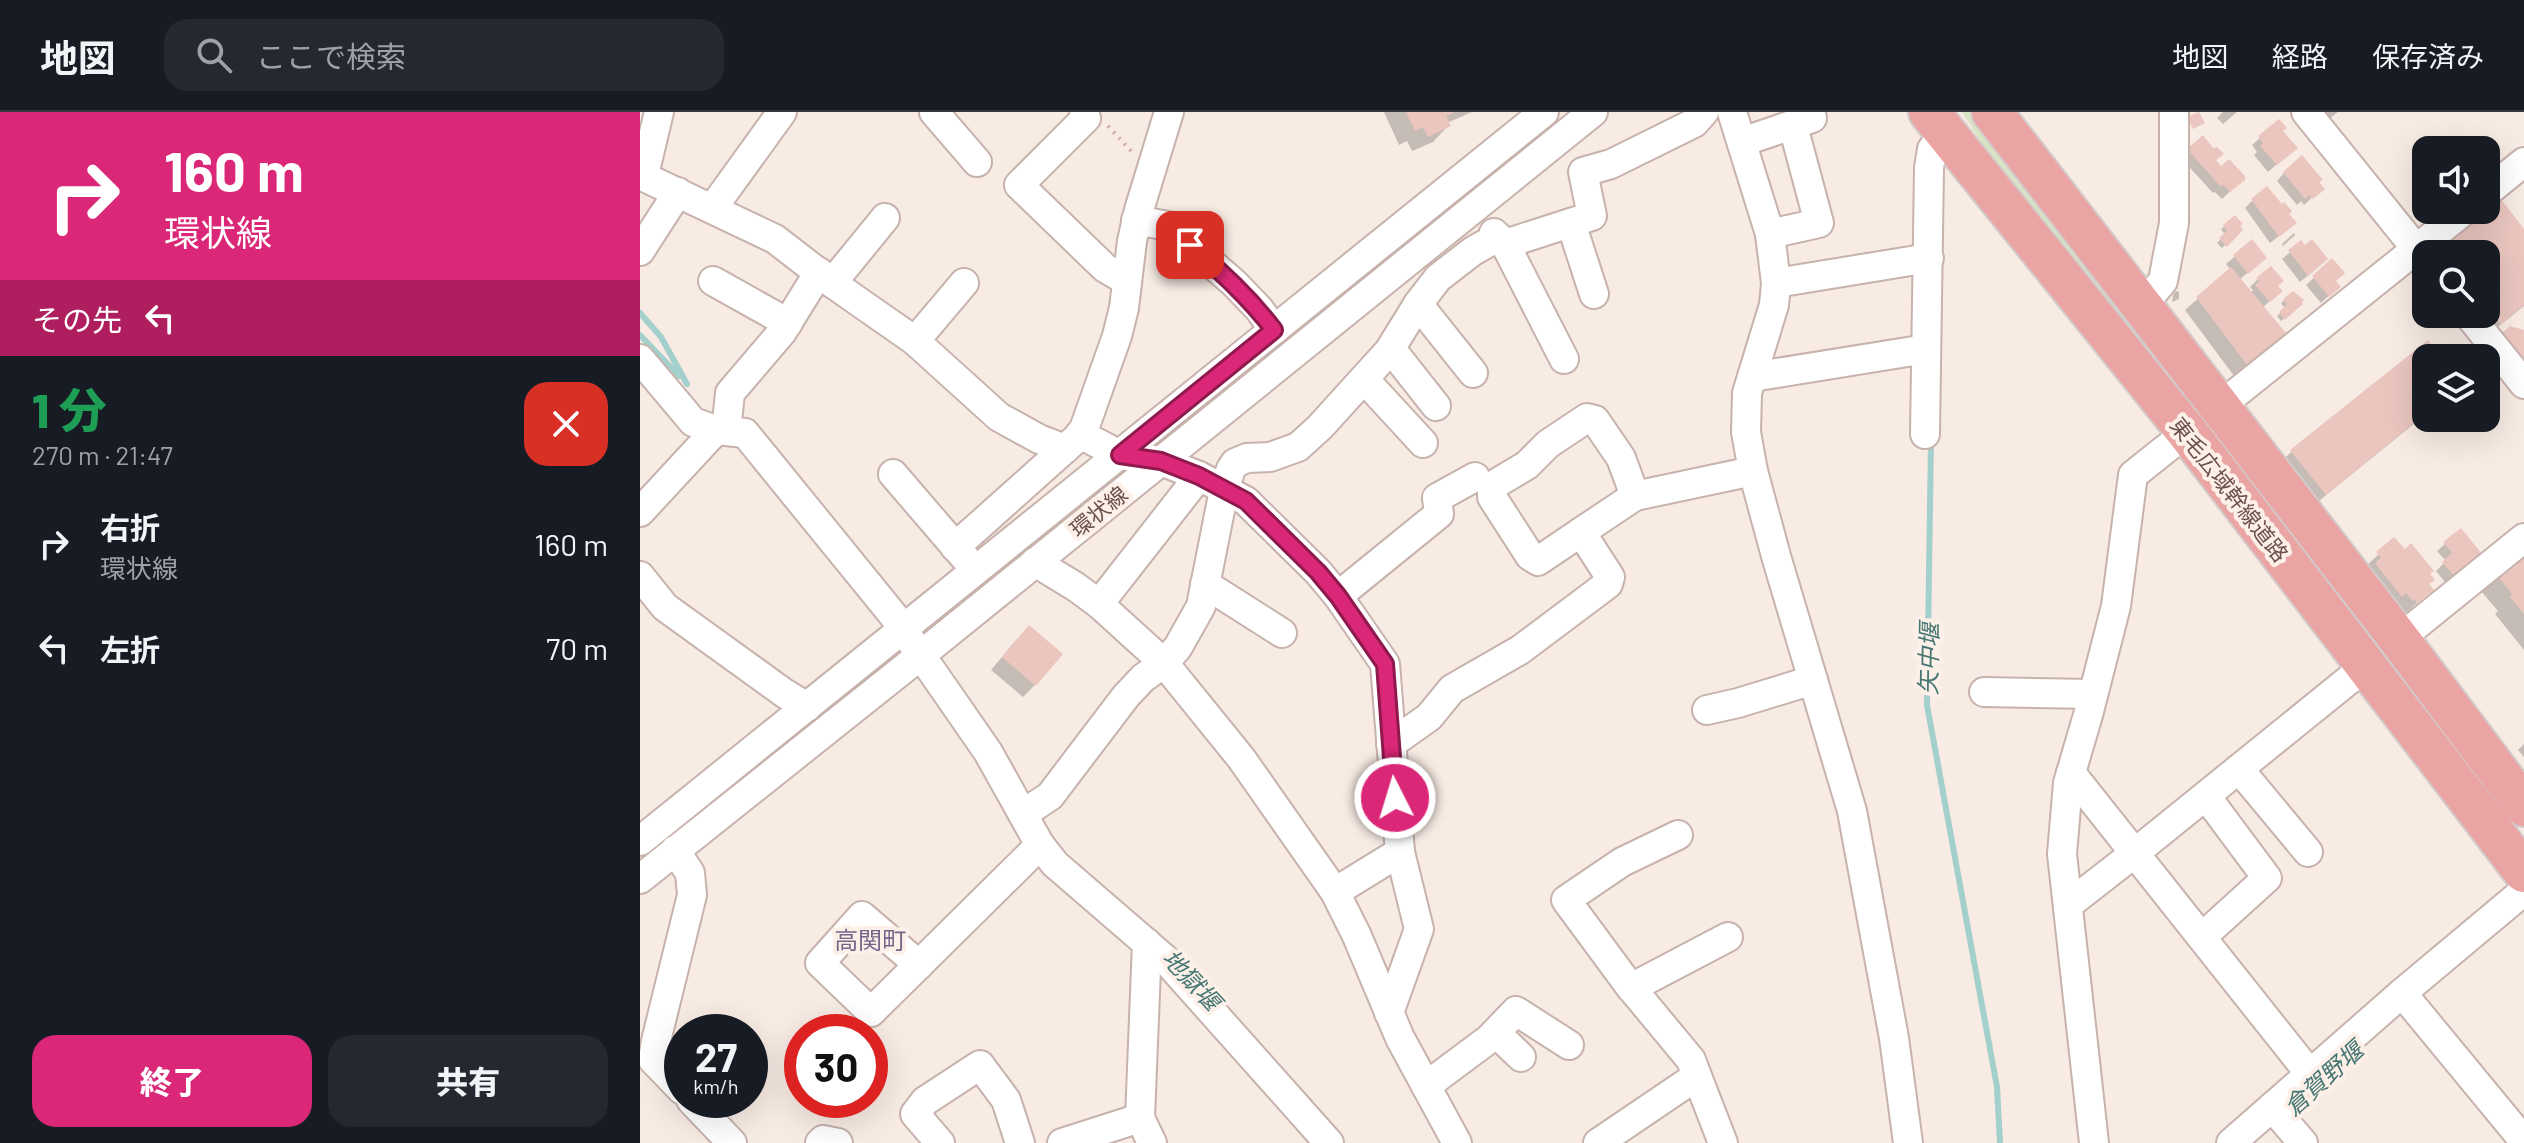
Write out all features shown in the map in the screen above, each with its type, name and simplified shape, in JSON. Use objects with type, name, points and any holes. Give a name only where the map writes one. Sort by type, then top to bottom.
[{"type":"highway","name":"東毛広域幹線道路","points":[[1992,112],[2143,305],[2524,806]]},
{"type":"highway","name":"東毛広域幹線道路","points":[[1938,123],[2187,432],[2524,872]]},
{"type":"street","points":[[659,112],[642,175],[775,239],[915,341],[999,417],[1039,439],[1072,442],[1120,455],[1161,461],[1199,476],[1246,501],[1338,596],[1385,664],[1400,852],[1419,929],[1389,1013]]},
{"type":"street","points":[[712,209],[782,112]]},
{"type":"street","points":[[934,112],[977,162]]},
{"type":"street","points":[[955,547],[1084,429],[1117,336],[1136,220],[1169,112]]},
{"type":"street","name":"環状線","points":[[640,841],[1544,112]]},
{"type":"street","name":"環状線","points":[[640,879],[1593,112]]},
{"type":"street","points":[[1583,172],[1625,158],[1694,123],[1704,112]]},
{"type":"street","points":[[1732,112],[1770,234],[1776,283],[1774,305],[1747,393],[1746,432],[1776,556],[1852,811],[1894,1038],[1908,1143]]},
{"type":"street","points":[[2143,305],[2163,281],[2174,223],[2174,112]]},
{"type":"street","points":[[2306,112],[2412,244]]},
{"type":"street","points":[[1085,114],[1086,118],[1019,185],[1105,268],[1127,281]]},
{"type":"street","points":[[1742,142],[1803,122],[1819,223],[1770,234]]},
{"type":"street","points":[[1925,434],[1929,168],[1938,123]]},
{"type":"street","points":[[1023,814],[1050,796],[1126,696],[1178,647],[1201,606],[1224,490],[1235,463],[1247,458],[1270,457],[1298,447],[1391,349],[1438,278],[1473,251],[1592,216],[1583,172],[1560,140]]},
{"type":"street","points":[[2500,182],[2524,162]]},
{"type":"street","points":[[640,251],[678,192]]},
{"type":"street","points":[[1468,214],[1502,241],[1564,359]]},
{"type":"street","points":[[640,512],[721,430],[730,393],[825,278],[885,218]]},
{"type":"street","points":[[1136,220],[1168,226],[1234,283],[1274,330]]},
{"type":"street","points":[[1571,223],[1594,294]]},
{"type":"street","points":[[2436,240],[2451,224]]},
{"type":"street","points":[[1776,283],[1929,258]]},
{"type":"street","points":[[2220,409],[2247,385],[2412,262]]},
{"type":"street","points":[[713,281],[788,323]]},
{"type":"street","points":[[915,341],[964,283]]},
{"type":"street","points":[[1418,304],[1473,373]]},
{"type":"street","points":[[2479,328],[2524,384]]},
{"type":"street","points":[[1391,349],[1436,406]]},
{"type":"street","points":[[1752,377],[1926,349]]},
{"type":"street","points":[[640,359],[693,422],[745,433],[903,628],[988,752],[1040,845],[1072,880],[1175,970],[1329,1143]]},
{"type":"street","points":[[640,379],[673,400]]},
{"type":"street","points":[[1364,379],[1423,443]]},
{"type":"street","points":[[1635,496],[1621,458],[1595,420],[1587,418],[1548,444],[1527,465],[1492,486],[1492,497],[1530,556],[1538,561],[1635,496],[1753,471]]},
{"type":"street","points":[[2094,1143],[2062,854],[2068,783],[2116,606],[2133,475],[2187,432]]},
{"type":"street","points":[[893,474],[974,569]]},
{"type":"street","points":[[1099,604],[1199,476]]},
{"type":"street","points":[[1338,596],[1439,514],[1437,498],[1475,477]]},
{"type":"street","points":[[1391,744],[1429,717],[1452,689],[1520,650],[1608,584],[1610,577],[1581,532]]},
{"type":"street","points":[[2399,639],[2524,538]]},
{"type":"street","points":[[1035,562],[1099,604],[1164,663],[1241,758],[1335,892],[1400,1038],[1457,1143]]},
{"type":"street","points":[[640,576],[665,607],[807,707]]},
{"type":"street","points":[[1205,584],[1282,633]]},
{"type":"street","points":[[2068,905],[2366,666]]},
{"type":"street","points":[[1707,710],[1813,680]]},
{"type":"street","points":[[1984,692],[2093,694]]},
{"type":"street","points":[[2239,769],[2308,852]]},
{"type":"street","points":[[2071,773],[2310,1074]]},
{"type":"street","points":[[2202,937],[2267,878],[2206,796]]},
{"type":"street","points":[[1678,835],[1622,862],[1566,900],[1631,988],[1691,1060],[1723,1143]]},
{"type":"street","points":[[919,965],[1040,845]]},
{"type":"street","points":[[664,1071],[653,1060],[656,1041],[692,895],[690,873],[675,850]]},
{"type":"street","points":[[1335,892],[1400,852]]},
{"type":"street","points":[[2231,1143],[2524,891]]},
{"type":"street","points":[[1631,988],[1728,937]]},
{"type":"street","points":[[1062,1143],[1146,1130],[1147,943]]},
{"type":"street","points":[[2402,993],[2524,1141]]},
{"type":"street","points":[[1426,1086],[1496,1033],[1516,1011],[1569,1045]]},
{"type":"street","points":[[1496,1033],[1521,1057]]},
{"type":"street","points":[[940,1143],[915,1114],[925,1101],[980,1065],[1006,1100],[1020,1143]]},
{"type":"street","points":[[1598,1143],[1697,1076]]},
{"type":"street","points":[[2272,1107],[2303,1143]]},
{"type":"street","points":[[708,1118],[732,1143]]},
{"type":"street","points":[[820,1143],[823,1140],[838,1143]]},
{"type":"path","points":[[1085,114],[1101,119],[1150,171]]},
{"type":"green space","points":[[1962,112],[1975,112],[2411,679],[2458,756],[2510,831],[1987,151]]},
{"type":"building","points":[[1406,112],[1455,112],[1446,116],[1451,126],[1428,137],[1423,127],[1415,131]]},
{"type":"building","points":[[2199,112],[2205,123],[2193,129],[2187,117]]},
{"type":"building","points":[[2279,119],[2287,128],[2283,131],[2298,148],[2277,165],[2260,146],[2263,143],[2258,136]]},
{"type":"building","points":[[2203,135],[2213,148],[2217,147],[2224,154],[2216,160],[2221,166],[2229,159],[2245,176],[2245,180],[2230,192],[2224,185],[2221,187],[2187,149]]},
{"type":"building","points":[[2302,155],[2323,180],[2319,182],[2325,189],[2313,199],[2309,195],[2305,199],[2283,172]]},
{"type":"building","points":[[2267,186],[2292,211],[2289,214],[2297,223],[2279,237],[2251,199]]},
{"type":"building","points":[[2500,198],[2524,229],[2524,305],[2500,323],[2500,240],[2451,240],[2470,224],[2500,224]]},
{"type":"building","points":[[2235,215],[2243,224],[2240,226],[2243,230],[2227,247],[2219,238],[2227,231],[2223,225]]},
{"type":"building","points":[[2252,239],[2267,258],[2248,274],[2233,255]]},
{"type":"building","points":[[2312,239],[2328,259],[2308,276],[2288,250],[2301,240],[2305,245]]},
{"type":"building","points":[[2332,258],[2345,273],[2336,281],[2341,287],[2329,297],[2312,276]]},
{"type":"building","points":[[2271,266],[2284,281],[2278,286],[2283,291],[2270,302],[2255,285],[2259,281],[2256,278]]},
{"type":"building","points":[[2231,267],[2286,333],[2247,365],[2196,297]]},
{"type":"building","points":[[2293,291],[2304,300],[2303,304],[2285,320],[2279,312],[2287,304],[2283,299]]},
{"type":"building","points":[[2510,326],[2524,330],[2524,363],[2501,334]]},
{"type":"building","points":[[2412,353],[2412,424],[2326,495],[2290,450]]},
{"type":"building","points":[[2461,528],[2482,554],[2454,576],[2442,562],[2452,553],[2443,542]]},
{"type":"building","points":[[2394,537],[2405,549],[2411,543],[2434,571],[2430,574],[2435,580],[2429,584],[2434,590],[2417,603],[2406,593],[2402,597],[2375,563],[2381,558],[2376,552]]},
{"type":"building","points":[[2524,551],[2524,614],[2496,574]]},
{"type":"building","points":[[1029,625],[1063,654],[1036,686],[1002,657]]},
{"type":"waterway","points":[[640,313],[661,337],[687,384]]},
{"type":"waterway","name":"地獄堰","points":[[640,335],[679,376]]},
{"type":"waterway","name":"矢中堰","points":[[1931,441],[1927,705],[1997,1087],[2000,1143]]},
{"type":"district","name":"高関町","points":[[870,939]]},
{"type":"route","points":[[1190,245],[1234,283],[1274,330],[1120,455],[1161,461],[1199,476],[1246,501],[1338,596],[1385,664],[1395,798]]},
{"type":"water label","name":"倉賀野堰","points":[[2323,1078]]}]
